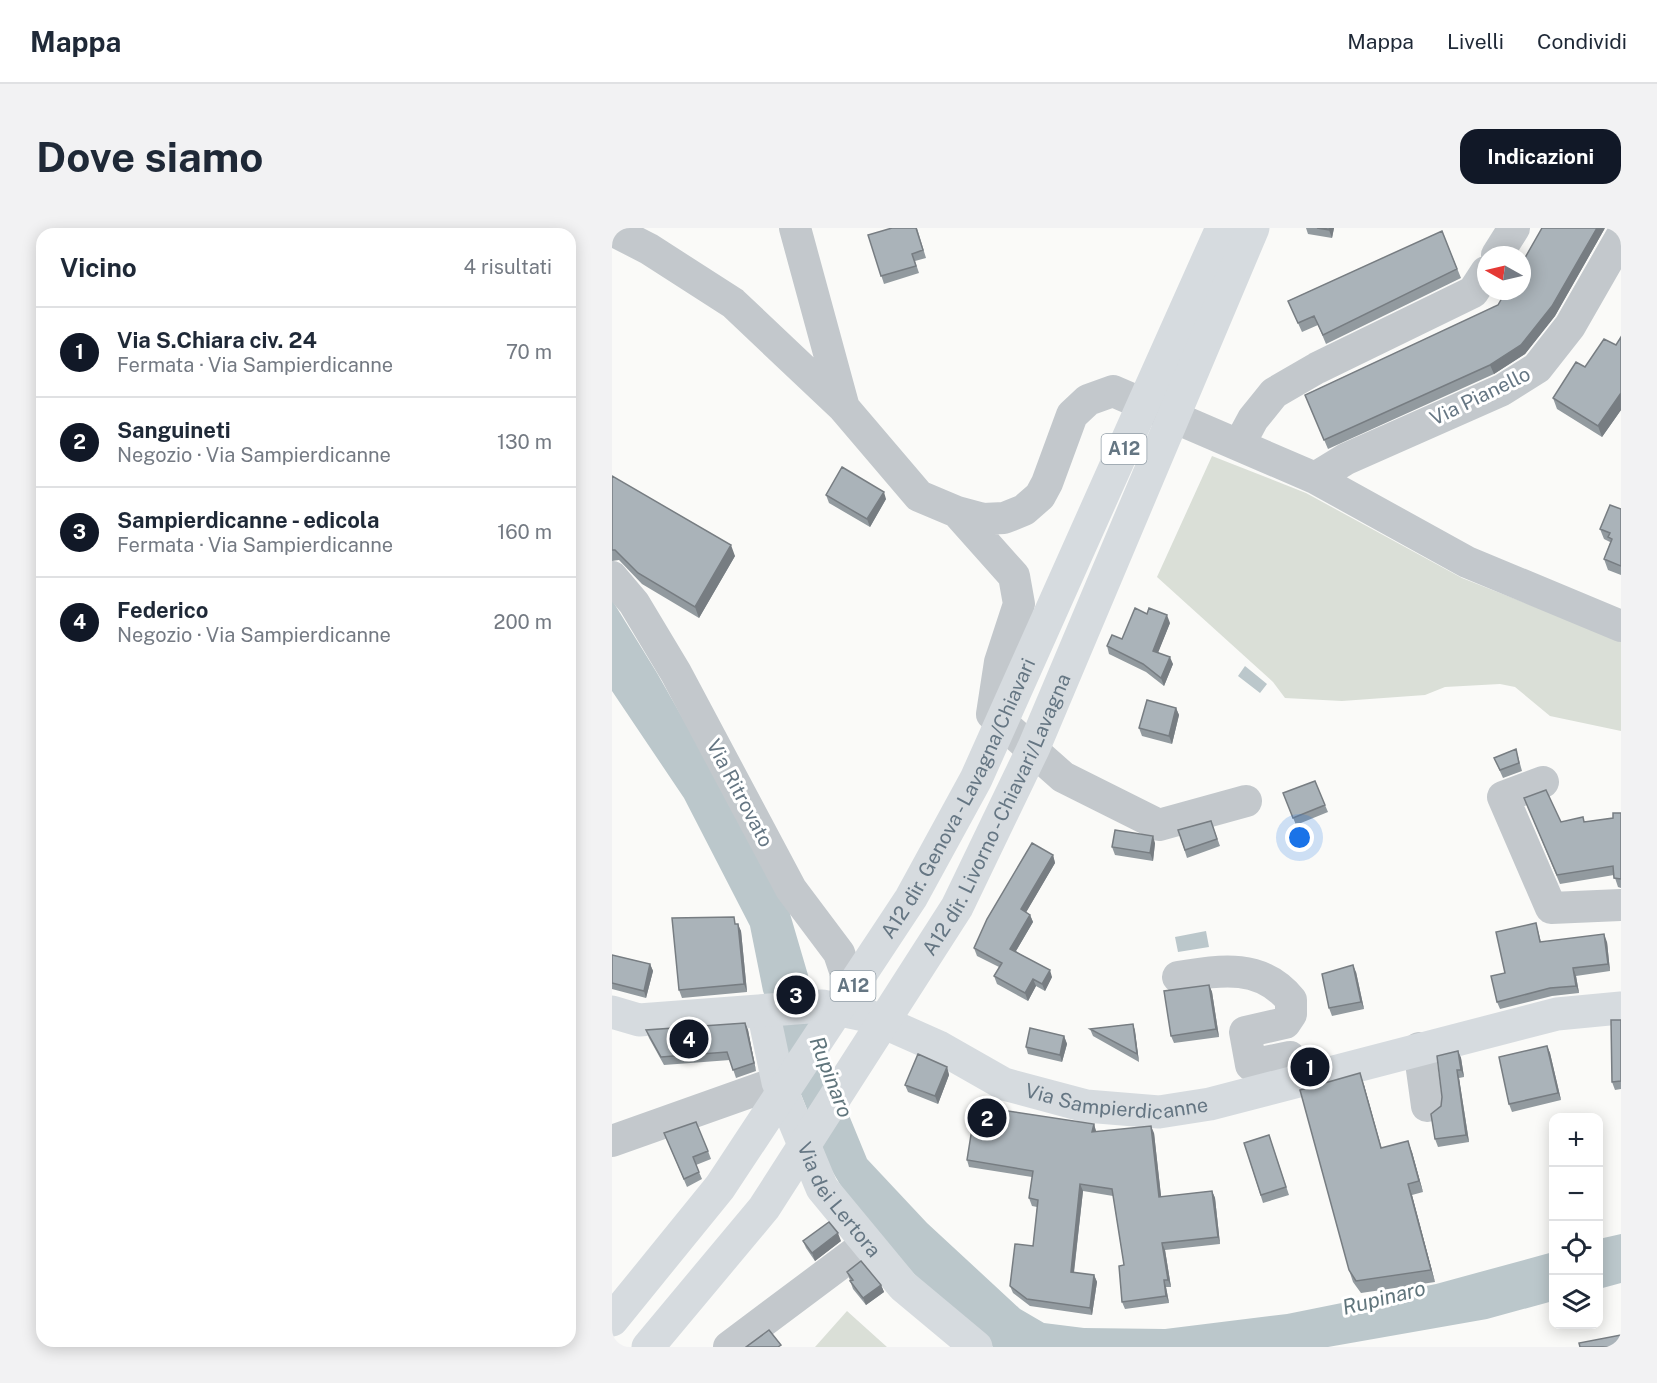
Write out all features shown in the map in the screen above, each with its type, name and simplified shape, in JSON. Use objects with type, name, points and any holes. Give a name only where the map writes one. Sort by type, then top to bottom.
[{"type":"main road","name":"A12 dir. Genova - Lavagna/Chiavari","points":[[612,1320],[720,1187],[911,898],[976,779],[1216,280],[1222,228]]},
{"type":"main road","name":"A12 dir. Livorno - Chiavari/Lavagna","points":[[648,1347],[764,1208],[957,907],[1034,747],[1216,280],[1253,228]]},
{"type":"main road","name":"Via Sampierdicanne","points":[[612,1012],[639,1020],[822,1006],[859,1013],[939,1047],[1004,1084],[1086,1106],[1159,1112],[1210,1104],[1557,1014],[1621,1008]]},
{"type":"main road","name":"Via dei Lertora","points":[[763,1011],[778,1082],[822,1188],[903,1286],[976,1347]]},
{"type":"street","points":[[795,228],[844,408]]},
{"type":"street","points":[[1503,246],[1514,228]]},
{"type":"street","points":[[612,230],[649,249],[733,303],[844,408],[919,496],[957,512],[983,519],[1004,518],[1024,510],[1040,496],[1047,483],[1072,415],[1088,399],[1113,391],[1315,478],[1467,562],[1621,626]]},
{"type":"street","name":"Via Pianello","points":[[1315,478],[1346,459],[1502,390],[1537,368],[1570,326],[1621,237]]},
{"type":"street","points":[[1239,444],[1253,419],[1274,393],[1317,368],[1473,292],[1477,286]]},
{"type":"street","points":[[957,512],[1014,576],[1020,604],[1000,662],[992,714],[1063,777],[1159,825],[1246,801]]},
{"type":"street","name":"Via Ritrovato","points":[[612,577],[634,603],[676,673],[791,889],[839,953],[859,1013]]},
{"type":"street","points":[[1543,782],[1503,797],[1551,908],[1621,905]]},
{"type":"street","points":[[1178,977],[1215,971],[1234,971],[1264,976],[1280,986],[1291,1000],[1291,1014],[1285,1023],[1245,1032],[1251,1065],[1290,1057],[1308,1077]]},
{"type":"street","points":[[1419,1048],[1427,1106]]},
{"type":"street","points":[[612,1142],[778,1082]]},
{"type":"street","points":[[729,1347],[868,1243]]},
{"type":"shaded area","points":[[1212,456],[1306,493],[1462,578],[1621,641],[1621,731],[1550,716],[1515,687],[1500,684],[1445,687],[1425,695],[1342,701],[1285,698],[1273,682],[1157,577]]},
{"type":"shaded area","points":[[847,1311],[887,1347],[815,1347]]},
{"type":"water","name":"Rupinaro","points":[[612,600],[657,673],[786,900],[808,975],[814,1017],[823,1052],[867,1159],[927,1223],[1020,1309],[1044,1323],[1084,1328],[1165,1329],[1287,1314],[1436,1284],[1549,1253],[1549,1302],[1487,1319],[1328,1347],[993,1347],[940,1302],[855,1210],[831,1169],[792,1072],[763,991],[750,926],[684,798],[612,691]]},
{"type":"water","points":[[1245,666],[1267,684],[1260,693],[1238,676]]},
{"type":"water","points":[[1206,931],[1209,947],[1178,952],[1175,937]]},
{"type":"water","points":[[1621,1234],[1621,1283],[1603,1288],[1603,1275],[1603,1238]]},
{"type":"building","points":[[892,228],[916,228],[923,250],[912,254],[916,266],[881,276],[868,235]]},
{"type":"building","points":[[1542,228],[1597,228],[1552,306],[1521,345],[1490,365],[1324,440],[1305,395],[1498,305],[1501,300],[1531,300],[1531,247]]},
{"type":"building","points":[[1442,231],[1457,269],[1323,335],[1314,316],[1298,323],[1288,301]]},
{"type":"building","points":[[1621,337],[1621,393],[1598,426],[1553,398],[1576,362],[1585,367],[1604,339],[1616,345]]},
{"type":"building","points":[[842,467],[884,492],[867,519],[826,495]]},
{"type":"building","points":[[612,476],[731,545],[695,607],[638,573],[615,550],[612,550]]},
{"type":"building","points":[[1610,505],[1621,509],[1621,566],[1604,559],[1612,539],[1608,537],[1610,533],[1600,529]]},
{"type":"building","points":[[1135,608],[1147,614],[1149,608],[1167,615],[1153,651],[1170,657],[1161,678],[1143,664],[1107,646],[1112,635],[1122,639]]},
{"type":"building","points":[[1147,700],[1176,708],[1169,736],[1139,728]]},
{"type":"building","points":[[1516,749],[1519,763],[1500,770],[1494,758]]},
{"type":"building","points":[[1315,781],[1325,805],[1293,818],[1283,793]]},
{"type":"building","points":[[1546,790],[1561,822],[1583,817],[1584,822],[1613,818],[1613,813],[1621,813],[1621,879],[1614,878],[1613,866],[1557,875],[1524,798]]},
{"type":"building","points":[[1211,821],[1217,839],[1185,850],[1178,830]]},
{"type":"building","points":[[1115,830],[1153,836],[1150,853],[1112,847]]},
{"type":"building","points":[[1032,843],[1053,855],[1021,909],[1030,915],[1010,949],[1050,970],[1042,984],[1033,979],[1025,993],[994,976],[1002,963],[974,948],[987,919]]},
{"type":"building","points":[[734,917],[735,924],[738,924],[744,984],[679,990],[672,918]]},
{"type":"building","points":[[1536,923],[1540,942],[1604,934],[1608,964],[1573,968],[1576,986],[1550,988],[1497,1002],[1491,976],[1505,973],[1496,932]]},
{"type":"building","points":[[612,955],[650,964],[644,991],[612,983]]},
{"type":"building","points":[[1353,965],[1361,1002],[1329,1008],[1322,974]]},
{"type":"building","points":[[1209,985],[1216,1029],[1171,1036],[1164,991]]},
{"type":"building","points":[[1611,1020],[1621,1020],[1621,1081],[1612,1082]]},
{"type":"building","points":[[745,1023],[754,1063],[733,1070],[727,1052],[661,1057],[646,1030]]},
{"type":"building","points":[[1133,1024],[1137,1054],[1090,1029]]},
{"type":"building","points":[[1030,1028],[1064,1036],[1060,1055],[1026,1047]]},
{"type":"building","points":[[1547,1046],[1558,1093],[1509,1104],[1499,1057]]},
{"type":"building","points":[[1458,1051],[1461,1070],[1457,1070],[1466,1135],[1435,1139],[1431,1114],[1441,1106],[1442,1097],[1437,1056]]},
{"type":"building","points":[[918,1054],[947,1067],[935,1096],[905,1085]]},
{"type":"building","points":[[1360,1073],[1381,1148],[1408,1141],[1419,1181],[1408,1184],[1431,1270],[1356,1281],[1349,1270],[1300,1090]]},
{"type":"building","points":[[1001,1110],[1094,1124],[1092,1132],[1151,1126],[1159,1197],[1212,1191],[1218,1237],[1162,1243],[1168,1280],[1164,1280],[1166,1296],[1122,1302],[1119,1266],[1124,1265],[1112,1189],[1080,1184],[1071,1272],[1094,1275],[1090,1308],[1027,1299],[1010,1286],[1015,1244],[1033,1246],[1038,1200],[1029,1198],[1033,1171],[967,1160],[974,1116]]},
{"type":"building","points":[[696,1122],[708,1151],[693,1157],[699,1172],[684,1179],[664,1133]]},
{"type":"building","points":[[1269,1135],[1286,1187],[1261,1195],[1244,1143]]},
{"type":"building","points":[[829,1222],[838,1233],[812,1253],[803,1241]]},
{"type":"building","points":[[861,1261],[881,1285],[863,1298],[850,1281],[853,1280],[847,1272]]},
{"type":"building","points":[[769,1330],[781,1345],[778,1347],[746,1347]]},
{"type":"building","points":[[1621,1335],[1621,1347],[1580,1347],[1579,1343]]},
{"type":"place","name":"Sampierdicanne - edicola","points":[[796,995]]},
{"type":"place","name":"Federico","points":[[689,1039]]},
{"type":"place","name":"Via S.Chiara civ. 24","points":[[1310,1067]]},
{"type":"place","name":"Sanguineti","points":[[987,1118]]}]
